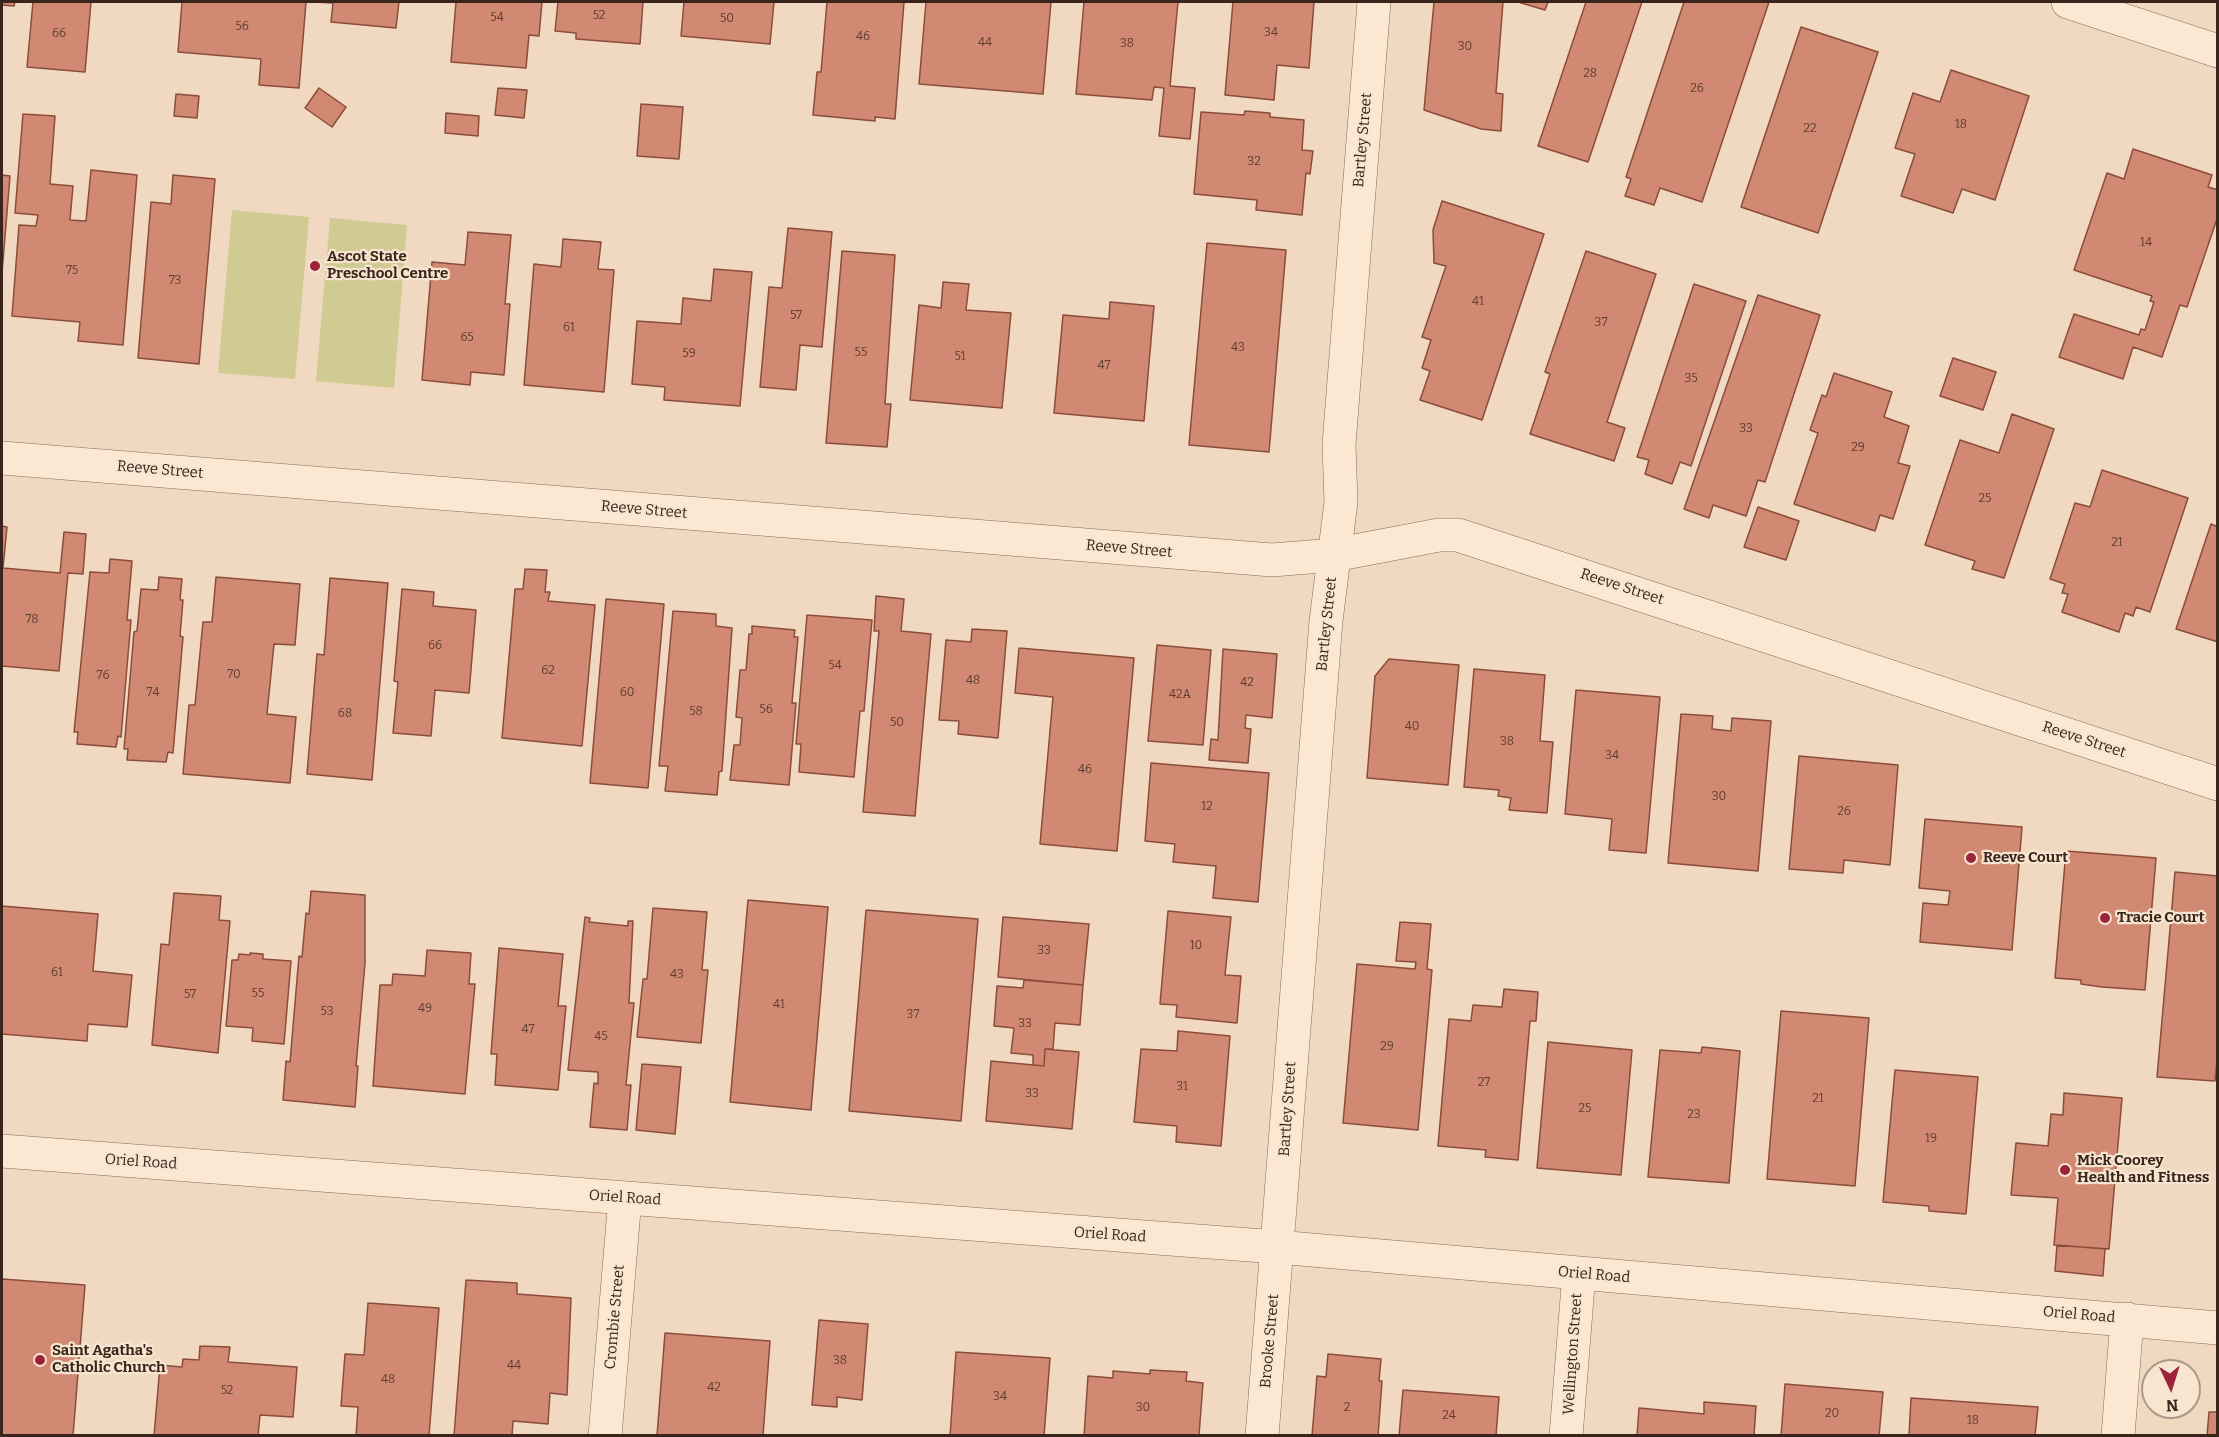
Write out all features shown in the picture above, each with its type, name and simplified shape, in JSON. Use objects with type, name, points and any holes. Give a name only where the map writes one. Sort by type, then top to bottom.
[{"type":"street","name":"Bartley Street","points":[[1277,1247],[1326,621],[1341,502],[1339,444],[1374,2]]},
{"type":"street","points":[[2068,2],[2217,51]]},
{"type":"street","name":"Reeve Street","points":[[2,458],[1272,560],[1334,555],[1439,535],[1458,535],[2217,784]]},
{"type":"street","name":"Oriel Road","points":[[2,1151],[1277,1247],[2217,1328]]},
{"type":"street","name":"Crombie Street","points":[[605,1436],[626,1198]]},
{"type":"street","name":"Brooke Street","points":[[1262,1436],[1277,1247]]},
{"type":"street","name":"Wellington Street","points":[[1566,1436],[1579,1273]]},
{"type":"street","points":[[2118,1436],[2127,1320]]},
{"type":"shaded area","points":[[232,210],[309,217],[295,379],[218,373]]},
{"type":"shaded area","points":[[330,218],[407,225],[394,388],[316,381]]},
{"type":"building","points":[[2,2],[15,2],[14,6],[2,5]]},
{"type":"building","points":[[33,2],[91,2],[85,72],[27,67]]},
{"type":"building","points":[[182,2],[306,2],[299,88],[259,85],[261,59],[178,52]]},
{"type":"building","points":[[314,2],[399,2],[396,28],[331,22],[333,3]]},
{"type":"building","points":[[456,2],[542,2],[539,36],[529,35],[526,68],[451,62]]},
{"type":"building","points":[[558,2],[643,2],[640,44],[576,39],[576,33],[555,31]]},
{"type":"building","points":[[684,2],[774,2],[770,44],[681,36]]},
{"type":"building","points":[[827,2],[904,2],[895,119],[875,117],[875,121],[813,115],[817,72],[821,72]]},
{"type":"building","points":[[926,2],[1051,2],[1043,94],[919,84]]},
{"type":"building","points":[[1084,2],[1178,2],[1170,86],[1195,88],[1190,139],[1159,136],[1164,88],[1154,87],[1152,100],[1076,94]]},
{"type":"building","points":[[1233,2],[1314,2],[1309,68],[1277,65],[1274,100],[1225,95]]},
{"type":"building","points":[[1434,2],[1503,2],[1496,93],[1503,94],[1501,131],[1481,129],[1424,110]]},
{"type":"building","points":[[1518,2],[1548,2],[1545,10]]},
{"type":"building","points":[[1586,2],[1642,2],[1588,162],[1538,146]]},
{"type":"building","points":[[1684,2],[1769,2],[1702,202],[1660,188],[1654,205],[1625,196],[1631,179],[1626,177]]},
{"type":"building","points":[[1801,27],[1878,52],[1818,233],[1741,207]]},
{"type":"building","points":[[1951,70],[2029,96],[1995,200],[1962,189],[1953,213],[1901,196],[1915,154],[1895,148],[1913,93],[1940,102]]},
{"type":"building","points":[[319,88],[346,107],[332,127],[305,108]]},
{"type":"building","points":[[498,88],[527,90],[524,118],[495,115]]},
{"type":"building","points":[[176,94],[199,96],[197,118],[174,116]]},
{"type":"building","points":[[641,104],[683,107],[679,159],[637,156]]},
{"type":"building","points":[[1245,111],[1270,113],[1270,117],[1304,120],[1302,150],[1313,151],[1310,174],[1306,173],[1302,215],[1256,210],[1257,200],[1194,194],[1201,112],[1244,115]]},
{"type":"building","points":[[446,113],[479,116],[478,136],[445,133]]},
{"type":"building","points":[[23,114],[55,116],[50,184],[73,186],[70,220],[86,221],[91,170],[137,175],[123,345],[78,341],[80,322],[12,316],[19,225],[36,226],[38,215],[15,213]]},
{"type":"building","points":[[2133,149],[2212,175],[2208,187],[2218,190],[2218,216],[2187,307],[2180,305],[2162,357],[2133,347],[2123,379],[2059,357],[2074,314],[2139,335],[2141,329],[2145,330],[2154,302],[2150,301],[2152,296],[2074,270],[2107,173],[2124,179]]},
{"type":"building","points":[[2,175],[10,176],[2,273]]},
{"type":"building","points":[[173,175],[215,179],[199,364],[138,358],[151,202],[171,204]]},
{"type":"building","points":[[1442,201],[1544,234],[1482,420],[1420,400],[1430,371],[1422,368],[1431,340],[1422,337],[1446,266],[1434,263],[1433,230]]},
{"type":"building","points":[[788,228],[832,232],[822,347],[800,345],[796,390],[760,387],[769,287],[782,288]]},
{"type":"building","points":[[468,232],[511,235],[505,304],[510,304],[504,375],[471,372],[470,385],[422,380],[432,262],[465,265]]},
{"type":"building","points":[[563,239],[601,242],[598,269],[614,270],[604,392],[524,385],[534,264],[561,267]]},
{"type":"building","points":[[1207,243],[1286,250],[1269,452],[1189,445]]},
{"type":"building","points":[[842,251],[895,255],[885,404],[891,404],[887,447],[826,443]]},
{"type":"building","points":[[1586,251],[1656,274],[1607,422],[1625,428],[1614,461],[1530,434],[1550,374],[1545,372]]},
{"type":"building","points":[[714,269],[752,272],[740,406],[664,400],[665,387],[632,384],[637,321],[681,324],[683,298],[711,301]]},
{"type":"building","points":[[943,282],[969,284],[966,310],[1011,313],[1002,408],[910,400],[919,305],[941,308]]},
{"type":"building","points":[[1694,284],[1746,301],[1691,466],[1680,462],[1672,484],[1645,474],[1649,460],[1637,457]]},
{"type":"building","points":[[1758,295],[1820,315],[1765,482],[1758,480],[1746,516],[1713,505],[1709,518],[1684,509]]},
{"type":"building","points":[[1110,302],[1154,306],[1144,421],[1054,413],[1063,315],[1109,319]]},
{"type":"building","points":[[1953,358],[1996,372],[1983,410],[1940,396]]},
{"type":"building","points":[[1834,373],[1892,392],[1884,417],[1909,426],[1898,463],[1910,466],[1893,519],[1880,515],[1875,531],[1794,504],[1818,433],[1810,430],[1822,395],[1826,397]]},
{"type":"building","points":[[2012,414],[2054,429],[2004,578],[1972,569],[1975,561],[1925,545],[1960,440],[1999,453]]},
{"type":"building","points":[[2102,470],[2188,498],[2150,612],[2136,607],[2133,616],[2125,613],[2119,632],[2062,612],[2068,594],[2062,593],[2065,584],[2050,579],[2075,503],[2090,507]]},
{"type":"building","points":[[1758,507],[1799,521],[1786,560],[1744,547]]},
{"type":"building","points":[[2211,524],[2218,527],[2218,642],[2176,629]]},
{"type":"building","points":[[2,526],[7,527],[3,568],[60,573],[64,532],[86,534],[83,574],[68,573],[59,671],[2,666]]},
{"type":"building","points":[[110,559],[132,561],[127,620],[131,620],[121,737],[118,736],[116,747],[77,744],[78,732],[74,732],[90,572],[109,573]]},
{"type":"building","points":[[525,569],[547,570],[545,592],[550,592],[548,601],[595,605],[582,746],[502,738],[515,589],[523,589]]},
{"type":"building","points":[[159,577],[182,579],[180,636],[183,637],[173,753],[168,752],[166,762],[127,760],[128,749],[124,749],[134,632],[137,631],[141,589],[158,590]]},
{"type":"building","points":[[216,577],[300,584],[295,645],[274,644],[267,714],[296,717],[290,783],[183,774],[189,705],[195,705],[203,622],[212,622]]},
{"type":"building","points":[[330,578],[388,583],[372,780],[307,774],[317,654],[324,655]]},
{"type":"building","points":[[402,589],[434,592],[433,606],[476,610],[469,693],[435,690],[431,736],[393,733],[398,682],[394,681]]},
{"type":"building","points":[[876,596],[904,599],[901,631],[931,634],[915,816],[863,812],[879,631],[874,631]]},
{"type":"building","points":[[606,599],[664,604],[648,788],[590,783]]},
{"type":"building","points":[[673,611],[716,614],[716,626],[732,628],[722,771],[719,772],[717,795],[665,791],[668,766],[659,766]]},
{"type":"building","points":[[807,615],[872,620],[864,711],[860,711],[854,777],[799,772],[801,744],[796,744]]},
{"type":"building","points":[[752,626],[795,630],[794,637],[798,637],[792,703],[796,703],[789,785],[730,780],[734,745],[740,745],[742,718],[736,717],[740,670],[746,670],[749,634],[752,634]]},
{"type":"building","points":[[972,629],[1007,631],[998,738],[958,734],[959,721],[939,720],[946,640],[971,642]]},
{"type":"building","points":[[1157,645],[1211,650],[1203,745],[1148,741]]},
{"type":"building","points":[[1019,648],[1134,658],[1117,851],[1040,844],[1053,697],[1015,693]]},
{"type":"building","points":[[1223,649],[1277,654],[1272,718],[1246,715],[1245,728],[1251,729],[1248,763],[1209,760],[1211,739],[1218,740]]},
{"type":"building","points":[[1389,659],[1459,665],[1448,785],[1367,778],[1375,676]]},
{"type":"building","points":[[1474,669],[1545,675],[1540,741],[1553,742],[1547,813],[1509,810],[1511,798],[1498,796],[1499,790],[1464,787]]},
{"type":"building","points":[[1576,690],[1660,697],[1646,853],[1609,850],[1612,819],[1565,814]]},
{"type":"building","points":[[1681,714],[1713,716],[1712,729],[1731,731],[1732,718],[1771,721],[1758,871],[1668,863]]},
{"type":"building","points":[[1799,756],[1898,765],[1890,865],[1844,860],[1843,873],[1789,869]]},
{"type":"building","points":[[1151,763],[1269,773],[1258,902],[1213,898],[1216,866],[1173,862],[1175,844],[1145,841]]},
{"type":"building","name":"Reeve Court","points":[[1925,819],[2022,827],[2012,950],[1920,942],[1923,903],[1948,905],[1950,891],[1919,888]]},
{"type":"building","name":"Tracie Court","points":[[2066,851],[2156,858],[2145,990],[2102,987],[2081,984],[2081,980],[2055,978]]},
{"type":"building","points":[[2175,872],[2218,876],[2218,1052],[2215,1081],[2157,1077]]},
{"type":"building","points":[[311,891],[365,895],[365,963],[356,1066],[358,1066],[355,1107],[283,1100],[286,1061],[290,1062],[299,956],[302,957],[306,913],[309,914]]},
{"type":"building","points":[[174,893],[221,896],[219,920],[230,921],[218,1053],[152,1045],[161,944],[169,945]]},
{"type":"building","points":[[748,900],[828,907],[811,1110],[730,1102]]},
{"type":"building","points":[[2,906],[98,914],[93,971],[132,975],[127,1027],[88,1024],[87,1041],[2,1034]]},
{"type":"building","points":[[653,908],[707,912],[702,970],[708,970],[701,1043],[637,1037],[643,979],[647,979]]},
{"type":"building","points":[[866,910],[978,919],[961,1121],[849,1111]]},
{"type":"building","points":[[1168,911],[1231,917],[1225,975],[1241,976],[1237,1023],[1176,1017],[1177,1005],[1160,1004]]},
{"type":"building","points":[[585,917],[590,918],[589,922],[628,926],[628,921],[633,921],[629,1003],[634,1003],[626,1085],[631,1085],[627,1130],[590,1127],[594,1083],[598,1084],[598,1072],[568,1070]]},
{"type":"building","points":[[1003,917],[1089,924],[1083,985],[998,977]]},
{"type":"building","points":[[1400,922],[1431,924],[1427,969],[1432,970],[1418,1130],[1343,1123],[1357,964],[1415,969],[1416,962],[1396,961]]},
{"type":"building","points":[[499,948],[563,954],[558,1006],[566,1006],[558,1090],[495,1085],[497,1054],[491,1054]]},
{"type":"building","points":[[427,950],[471,953],[469,984],[475,984],[465,1094],[373,1086],[380,985],[392,985],[393,974],[425,976]]},
{"type":"building","points":[[250,953],[263,954],[263,959],[291,961],[284,1044],[252,1041],[253,1028],[226,1026],[232,960],[238,960],[239,954],[250,955]]},
{"type":"building","points":[[1024,980],[1083,985],[1080,1025],[1055,1023],[1053,1049],[1045,1049],[1044,1066],[1033,1065],[1033,1055],[1011,1053],[1014,1028],[994,1026],[997,986],[1023,988]]},
{"type":"building","points":[[1504,989],[1538,992],[1536,1021],[1530,1021],[1518,1160],[1485,1157],[1486,1150],[1438,1146],[1449,1019],[1471,1021],[1473,1005],[1502,1007]]},
{"type":"building","points":[[1781,1011],[1869,1018],[1855,1186],[1767,1179]]},
{"type":"building","points":[[1178,1031],[1230,1036],[1221,1146],[1176,1142],[1177,1126],[1134,1122],[1141,1049],[1177,1051]]},
{"type":"building","points":[[1548,1042],[1632,1050],[1621,1175],[1537,1168]]},
{"type":"building","points":[[1702,1047],[1740,1051],[1729,1183],[1648,1177],[1660,1050],[1701,1053]]},
{"type":"building","points":[[1045,1049],[1079,1052],[1072,1129],[986,1121],[991,1061],[1044,1066]]},
{"type":"building","points":[[642,1064],[681,1067],[675,1134],[636,1130]]},
{"type":"building","points":[[1895,1070],[1978,1077],[1966,1214],[1929,1211],[1929,1206],[1883,1202]]},
{"type":"building","name":"Mick Coorey Health and Fitness","points":[[2064,1093],[2122,1098],[2109,1249],[2054,1245],[2058,1198],[2011,1195],[2016,1143],[2048,1146],[2051,1114],[2063,1115]]},
{"type":"building","points":[[2057,1245],[2105,1249],[2103,1276],[2055,1271]]},
{"type":"building","name":"Saint Agatha's Catholic Church","points":[[2,1279],[85,1285],[73,1436],[2,1436]]},
{"type":"building","points":[[466,1280],[517,1283],[517,1294],[571,1298],[567,1395],[550,1393],[548,1424],[513,1421],[512,1436],[454,1436]]},
{"type":"building","points":[[368,1303],[439,1308],[429,1436],[356,1436],[358,1407],[341,1406],[345,1354],[364,1355]]},
{"type":"building","points":[[819,1320],[868,1324],[862,1400],[837,1397],[837,1407],[812,1405]]},
{"type":"building","points":[[665,1333],[770,1341],[763,1436],[657,1436]]},
{"type":"building","points":[[200,1346],[230,1347],[228,1362],[297,1367],[293,1417],[260,1415],[258,1436],[154,1436],[160,1365],[182,1367],[183,1359],[199,1360]]},
{"type":"building","points":[[956,1352],[1050,1358],[1044,1436],[950,1436]]},
{"type":"building","points":[[1328,1354],[1381,1359],[1379,1381],[1382,1381],[1378,1436],[1312,1436],[1317,1376],[1326,1377]]},
{"type":"building","points":[[1150,1370],[1187,1372],[1186,1381],[1203,1383],[1199,1435],[1084,1436],[1088,1376],[1113,1378],[1113,1371],[1150,1374]]},
{"type":"building","points":[[1785,1384],[1883,1392],[1879,1436],[1781,1436]]},
{"type":"building","points":[[1403,1390],[1499,1397],[1496,1436],[1399,1436]]},
{"type":"building","points":[[1911,1398],[2038,1407],[2035,1436],[1909,1436]]},
{"type":"building","points":[[1704,1402],[1756,1406],[1754,1436],[1637,1436],[1639,1408],[1704,1414]]},
{"type":"building","points":[[2209,1412],[2218,1412],[2218,1436],[2207,1436]]},
{"type":"place","name":"Ascot State Preschool Centre","points":[[315,266]]},
{"type":"place","name":"Reeve Court","points":[[1971,858]]},
{"type":"place","name":"Tracie Court","points":[[2105,918]]},
{"type":"place","name":"Mick Coorey Health and Fitness","points":[[2065,1170]]},
{"type":"place","name":"Saint Agatha's Catholic Church","points":[[40,1360]]}]
